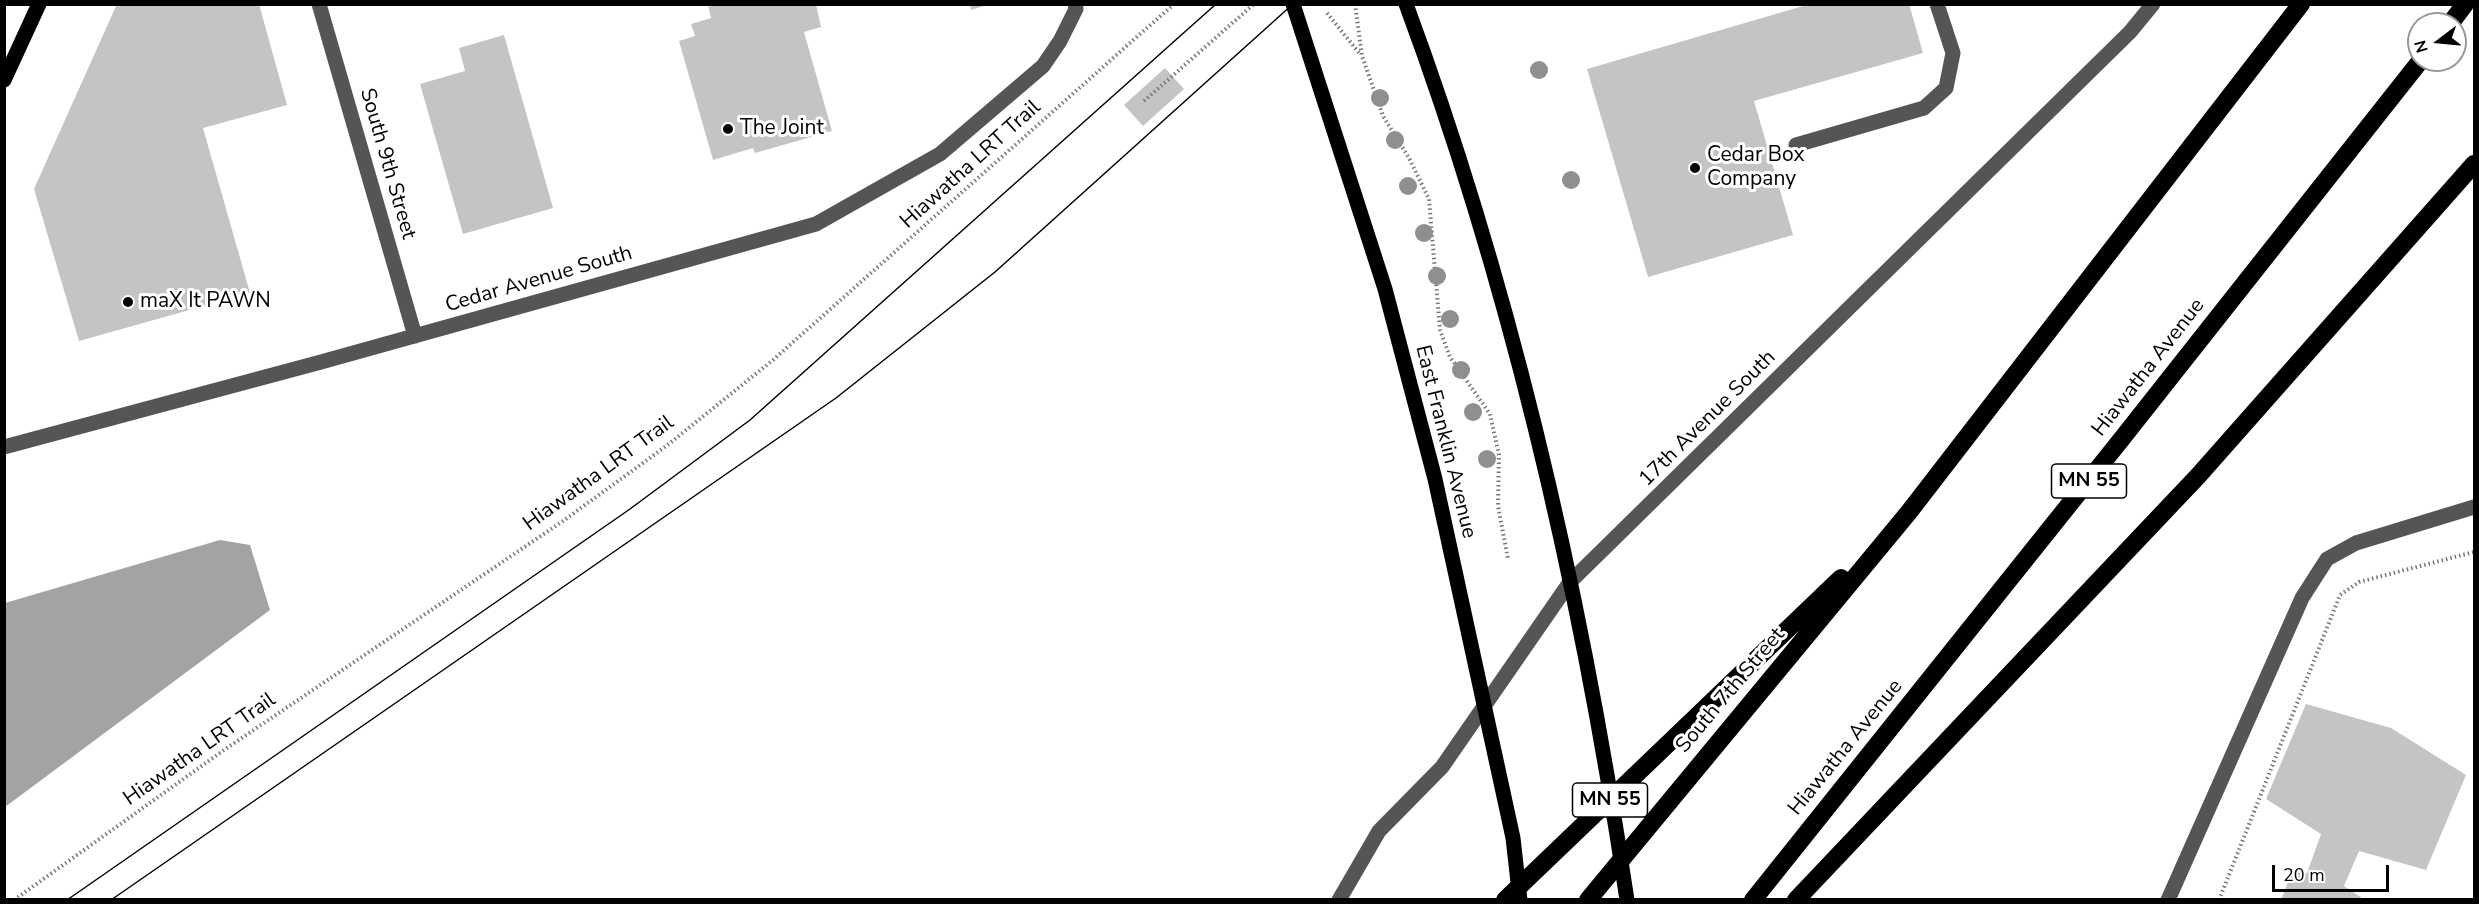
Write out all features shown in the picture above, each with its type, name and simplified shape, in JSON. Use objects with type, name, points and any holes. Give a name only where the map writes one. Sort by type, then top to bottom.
[{"type":"highway","name":"MN 55","points":[[1505,900],[1909,512],[2301,4]]},
{"type":"highway","name":"Hiawatha Avenue","points":[[1753,900],[2412,72]]},
{"type":"highway","points":[[1796,900],[2198,476],[2475,164]]},
{"type":"highway","name":"South 7th Street","points":[[1588,900],[1909,512]]},
{"type":"main road","points":[[4,80],[39,4]]},
{"type":"main road","name":"East Franklin Avenue","points":[[1293,4],[1385,289],[1435,480],[1513,838],[1520,900]]},
{"type":"main road","points":[[1406,4],[1430,69],[1491,266],[1556,512],[1611,788],[1627,900]]},
{"type":"street","name":"South 9th Street","points":[[319,4],[415,336]]},
{"type":"street","name":"Cedar Avenue South","points":[[4,447],[415,336],[816,224],[940,154],[1043,66],[1060,41],[1076,9],[1075,4]]},
{"type":"street","points":[[1796,145],[1924,108],[1946,88],[1953,53],[1937,4]]},
{"type":"street","name":"17th Avenue South","points":[[1339,900],[1379,831],[1442,767],[1570,582],[2122,40],[2153,4]]},
{"type":"street","points":[[2168,900],[2302,598],[2327,559],[2356,543],[2475,507]]},
{"type":"path","name":"Hiawatha LRT Trail","points":[[14,900],[224,750],[563,521],[665,447],[773,360],[1174,4]]},
{"type":"path","points":[[1144,101],[1254,4]]},
{"type":"path","points":[[1355,4],[1362,56],[1383,116],[1409,158],[1429,199],[1440,330],[1450,357],[1490,414],[1499,455],[1498,506],[1508,559]]},
{"type":"path","points":[[1324,9],[1362,56]]},
{"type":"path","points":[[2218,900],[2340,595],[2359,582],[2475,552]]},
{"type":"shaded area","points":[[220,540],[250,545],[270,610],[5,807],[5,603]]},
{"type":"building","points":[[117,4],[259,4],[287,105],[203,128],[250,293],[79,341],[34,189]]},
{"type":"building","points":[[708,4],[816,4],[821,27],[804,32],[832,131],[755,153],[753,148],[713,160],[679,41],[695,36],[691,24],[711,18]]},
{"type":"building","points":[[970,4],[987,4],[987,5],[971,10]]},
{"type":"building","name":"Cedar Box Company","points":[[1810,4],[1909,4],[1923,53],[1754,101],[1793,235],[1648,277],[1587,69]]},
{"type":"building","points":[[504,35],[553,208],[463,234],[420,84],[465,71],[459,48]]},
{"type":"building","points":[[1165,68],[1184,89],[1143,126],[1124,105]]},
{"type":"building","points":[[2306,704],[2391,728],[2466,775],[2426,870],[2359,851],[2344,886],[2365,900],[2281,900],[2292,872],[2307,873],[2321,834],[2266,799]]},
{"type":"tram line","points":[[67,900],[630,509],[750,420],[1216,4]]},
{"type":"tram line","points":[[111,900],[836,398],[995,272],[1293,4]]},
{"type":"place","name":"The Joint","points":[[728,129]]},
{"type":"place","name":"Cedar Box Company","points":[[1695,168]]},
{"type":"place","name":"maX It PAWN","points":[[128,302]]}]
